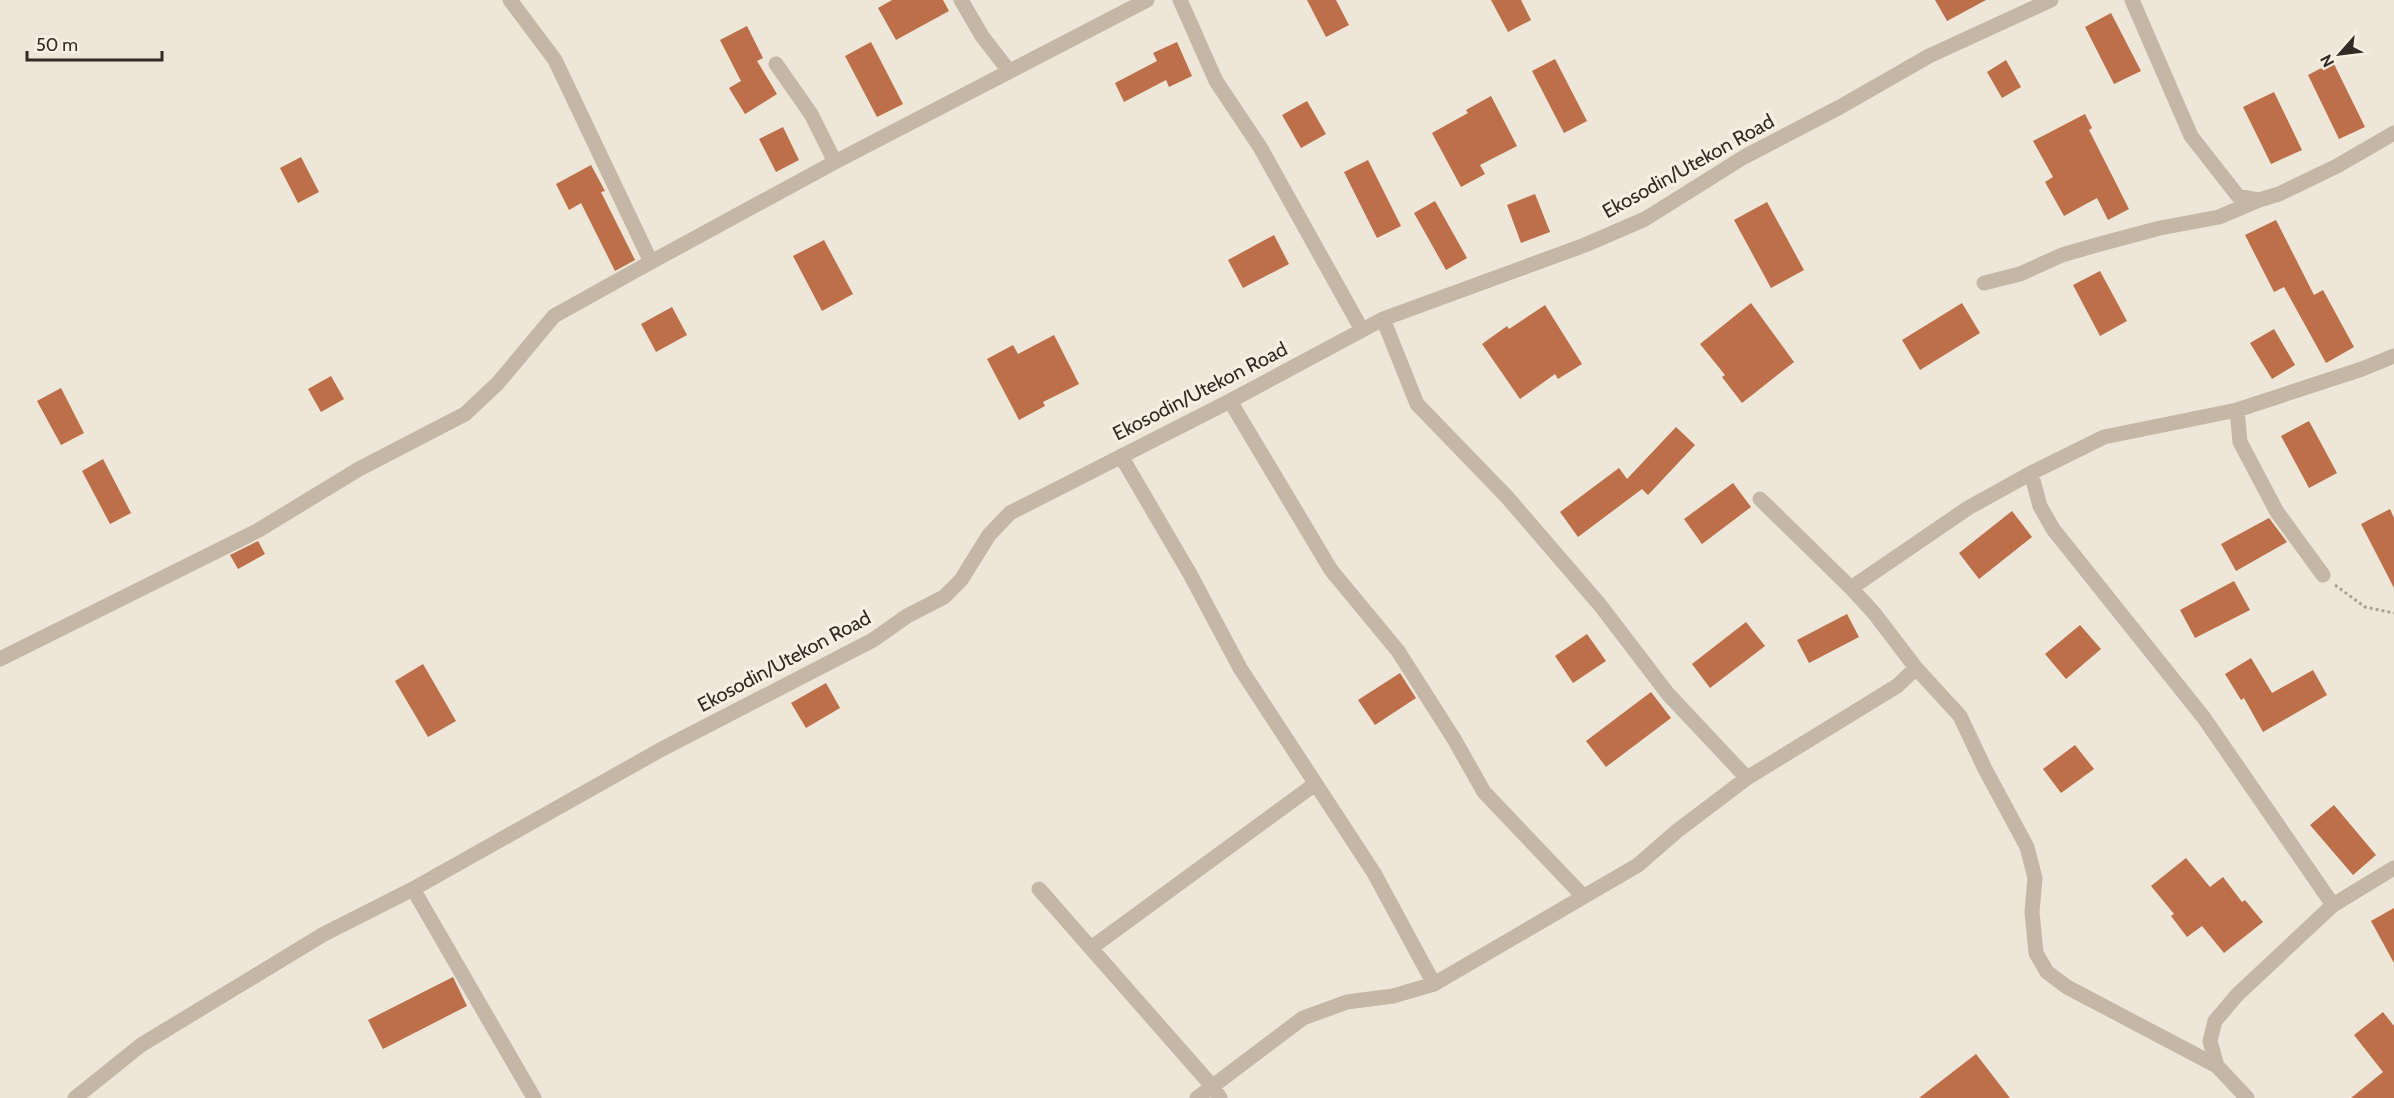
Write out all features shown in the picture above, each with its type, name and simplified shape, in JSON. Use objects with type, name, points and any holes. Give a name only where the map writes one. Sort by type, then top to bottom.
[{"type":"street","points":[[510,0],[555,60],[651,262]]},
{"type":"street","points":[[961,0],[982,36],[1009,71]]},
{"type":"street","points":[[0,659],[257,531],[359,469],[465,414],[498,383],[554,316],[836,162],[1147,0]]},
{"type":"street","points":[[1180,0],[1216,81],[1260,147],[1362,330]]},
{"type":"street","name":"Ekosodin/Utekon Road","points":[[75,1098],[91,1093],[108,1070],[141,1045],[324,934],[413,889],[662,749],[873,640],[907,616],[944,597],[961,580],[989,535],[1010,513],[1230,401],[1383,319],[1585,245],[1645,219],[1744,157],[1840,107],[1929,56],[2051,0]]},
{"type":"street","points":[[2132,0],[2191,136],[2238,196],[2259,200]]},
{"type":"street","points":[[776,64],[811,114],[836,162]]},
{"type":"street","points":[[1984,283],[2020,274],[2062,255],[2100,244],[2160,228],[2219,217],[2279,194],[2337,166],[2394,133]]},
{"type":"street","points":[[1383,319],[1417,404],[1507,497],[1600,606],[1668,694],[1747,778]]},
{"type":"street","points":[[1851,588],[1968,508],[2031,472],[2104,437],[2237,410],[2362,369],[2394,356]]},
{"type":"street","points":[[1230,401],[1331,570],[1398,651],[1484,792],[1582,895]]},
{"type":"street","points":[[2237,410],[2240,442],[2277,512],[2323,575]]},
{"type":"street","points":[[1121,456],[1190,574],[1240,668],[1374,873],[1434,984]]},
{"type":"street","points":[[2031,472],[2040,506],[2053,529],[2204,718],[2333,905]]},
{"type":"street","points":[[1760,499],[1851,588],[1874,613],[1916,668],[1960,716],[1985,769],[2027,847],[2035,878],[2032,912],[2036,953],[2047,972],[2067,987],[2217,1066],[2247,1098]]},
{"type":"street","points":[[1197,1098],[1216,1092],[1303,1018],[1347,1002],[1393,996],[1434,984],[1582,895],[1638,865],[1677,831],[1747,778],[1897,686],[1916,668]]},
{"type":"street","points":[[1091,948],[1315,784]]},
{"type":"street","points":[[2217,1066],[2210,1041],[2215,1021],[2237,995],[2333,905],[2394,868]]},
{"type":"street","points":[[413,889],[534,1098]]},
{"type":"street","points":[[1039,889],[1216,1092]]},
{"type":"path","points":[[2323,575],[2364,607],[2394,613]]},
{"type":"building","points":[[892,0],[943,0],[949,11],[896,40],[878,8]]},
{"type":"building","points":[[1307,0],[1336,0],[1349,25],[1326,37]]},
{"type":"building","points":[[1491,0],[1521,0],[1531,20],[1508,32]]},
{"type":"building","points":[[1935,0],[1986,0],[1947,21]]},
{"type":"building","points":[[2111,13],[2141,71],[2114,84],[2085,27]]},
{"type":"building","points":[[747,26],[763,58],[757,61],[777,94],[745,114],[729,88],[741,81],[720,40]]},
{"type":"building","points":[[871,42],[903,104],[877,117],[845,56]]},
{"type":"building","points":[[1177,42],[1192,76],[1169,87],[1166,80],[1124,102],[1115,83],[1157,61],[1153,53]]},
{"type":"building","points":[[1555,59],[1587,121],[1564,133],[1532,71]]},
{"type":"building","points":[[2006,60],[2021,87],[2002,98],[1987,72]]},
{"type":"building","points":[[2333,62],[2365,127],[2339,139],[2308,75]]},
{"type":"building","points":[[2274,92],[2302,150],[2271,164],[2243,107]]},
{"type":"building","points":[[1491,96],[1517,146],[1480,165],[1485,174],[1461,187],[1432,133],[1468,113],[1466,110]]},
{"type":"building","points":[[1307,101],[1326,134],[1301,148],[1282,115]]},
{"type":"building","points":[[2085,114],[2092,128],[2089,130],[2129,209],[2108,220],[2097,198],[2064,216],[2045,182],[2053,177],[2033,141]]},
{"type":"building","points":[[783,127],[799,160],[776,172],[759,139]]},
{"type":"building","points":[[301,157],[319,192],[298,203],[280,168]]},
{"type":"building","points":[[1368,160],[1401,226],[1377,238],[1344,172]]},
{"type":"building","points":[[591,165],[605,191],[601,192],[635,260],[615,271],[581,203],[569,210],[556,184]]},
{"type":"building","points":[[1535,194],[1550,232],[1521,243],[1507,205]]},
{"type":"building","points":[[1435,201],[1467,258],[1446,270],[1414,213]]},
{"type":"building","points":[[1767,202],[1804,270],[1771,288],[1734,220]]},
{"type":"building","points":[[2276,220],[2314,295],[2323,290],[2354,347],[2326,363],[2284,287],[2274,292],[2245,235]]},
{"type":"building","points":[[1274,235],[1289,264],[1243,288],[1228,260]]},
{"type":"building","points":[[824,240],[853,294],[822,311],[793,256]]},
{"type":"building","points":[[2100,271],[2127,321],[2100,336],[2073,285]]},
{"type":"building","points":[[1751,303],[1794,362],[1742,403],[1722,377],[1725,375],[1700,344]]},
{"type":"building","points":[[1962,303],[1980,333],[1920,370],[1902,340]]},
{"type":"building","points":[[1545,305],[1582,364],[1558,379],[1555,374],[1520,399],[1482,344],[1507,326],[1509,329]]},
{"type":"building","points":[[672,307],[687,335],[656,352],[641,324]]},
{"type":"building","points":[[2274,329],[2295,365],[2272,379],[2250,343]]},
{"type":"building","points":[[1054,335],[1079,384],[1043,402],[1045,406],[1019,420],[987,359],[1013,345],[1018,354]]},
{"type":"building","points":[[331,376],[344,399],[321,412],[308,389]]},
{"type":"building","points":[[61,388],[84,433],[61,445],[37,401]]},
{"type":"building","points":[[2309,421],[2337,473],[2309,488],[2281,436]]},
{"type":"building","points":[[1676,427],[1695,445],[1648,495],[1642,489],[1578,537],[1560,512],[1619,468],[1627,479]]},
{"type":"building","points":[[103,459],[131,513],[110,524],[82,471]]},
{"type":"building","points":[[1733,483],[1751,507],[1702,544],[1684,519]]},
{"type":"building","points":[[2390,509],[2394,518],[2394,588],[2361,524]]},
{"type":"building","points":[[2012,511],[2032,537],[1979,579],[1959,553]]},
{"type":"building","points":[[2269,518],[2287,542],[2236,571],[2221,544]]},
{"type":"building","points":[[258,541],[265,554],[238,569],[230,555]]},
{"type":"building","points":[[2234,581],[2250,610],[2195,638],[2180,610]]},
{"type":"building","points":[[1847,614],[1859,637],[1809,663],[1797,640]]},
{"type":"building","points":[[1746,622],[1765,646],[1710,688],[1692,664]]},
{"type":"building","points":[[2080,625],[2101,649],[2066,679],[2045,654]]},
{"type":"building","points":[[1587,634],[1606,661],[1573,683],[1555,656]]},
{"type":"building","points":[[2251,658],[2272,693],[2313,670],[2327,695],[2263,732],[2244,698],[2241,700],[2225,674]]},
{"type":"building","points":[[423,664],[456,721],[428,737],[395,681]]},
{"type":"building","points":[[1400,673],[1416,698],[1375,725],[1358,700]]},
{"type":"building","points":[[826,683],[840,708],[806,728],[791,703]]},
{"type":"building","points":[[1651,692],[1671,718],[1606,767],[1586,741]]},
{"type":"building","points":[[2075,745],[2094,769],[2061,793],[2043,769]]},
{"type":"building","points":[[2334,805],[2376,855],[2353,875],[2310,825]]},
{"type":"building","points":[[2186,858],[2210,887],[2223,877],[2242,902],[2245,900],[2263,922],[2224,953],[2202,926],[2187,937],[2171,916],[2174,914],[2151,886]]},
{"type":"building","points":[[2394,908],[2394,963],[2371,921]]},
{"type":"building","points":[[453,977],[467,1006],[383,1049],[368,1020]]},
{"type":"building","points":[[2383,1012],[2394,1026],[2394,1098],[2351,1098],[2383,1072],[2354,1035]]},
{"type":"building","points":[[1976,1054],[2010,1098],[1919,1098]]}]
